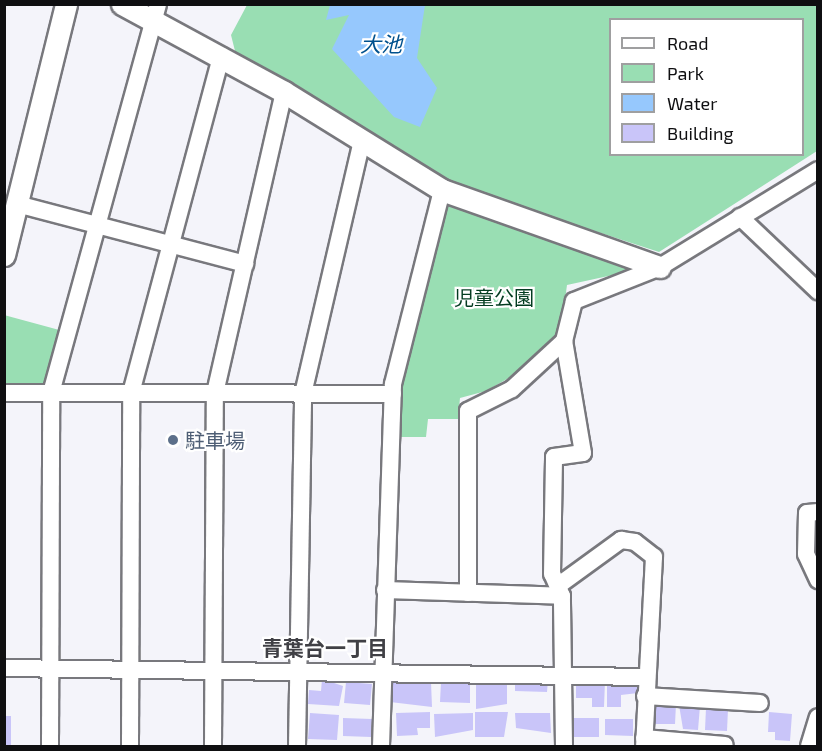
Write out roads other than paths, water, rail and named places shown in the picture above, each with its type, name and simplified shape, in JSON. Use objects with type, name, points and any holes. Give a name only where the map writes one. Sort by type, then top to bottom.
[{"type":"street","points":[[4,255],[11,203],[66,4]]},
{"type":"street","points":[[122,4],[156,12],[221,56],[284,92],[442,190],[660,267]]},
{"type":"street","points":[[50,747],[51,393],[156,12]]},
{"type":"street","points":[[130,747],[131,393],[221,56]]},
{"type":"street","points":[[213,747],[215,393],[284,92]]},
{"type":"street","points":[[297,747],[303,394],[362,140]]},
{"type":"street","points":[[564,747],[561,590],[552,574],[554,457],[583,453],[564,341],[578,297],[622,286],[660,267],[818,170]]},
{"type":"street","points":[[381,747],[393,394],[442,190]]},
{"type":"street","points":[[11,203],[245,264]]},
{"type":"street","points":[[740,217],[811,276],[818,291]]},
{"type":"street","points":[[468,593],[468,411],[512,389],[564,341]]},
{"type":"street","points":[[4,393],[393,394]]},
{"type":"street","points":[[818,512],[807,513],[806,554],[818,580]]},
{"type":"street","points":[[385,590],[468,593],[561,590],[621,540],[635,542],[654,557],[645,677],[644,742],[725,745]]},
{"type":"street","points":[[4,668],[645,677]]},
{"type":"street","points":[[645,696],[760,704]]},
{"type":"street","points":[[809,747],[818,717]]},
{"type":"water","name":"大池","points":[[330,5],[425,5],[417,58],[437,88],[420,127],[394,117],[332,49],[349,15],[326,20]]},
{"type":"place","name":"駐車場","points":[[173,440]]},
{"type":"district","name":"青葉台一丁目","points":[[325,648]]},
{"type":"park label","name":"児童公園","points":[[494,297]]}]
